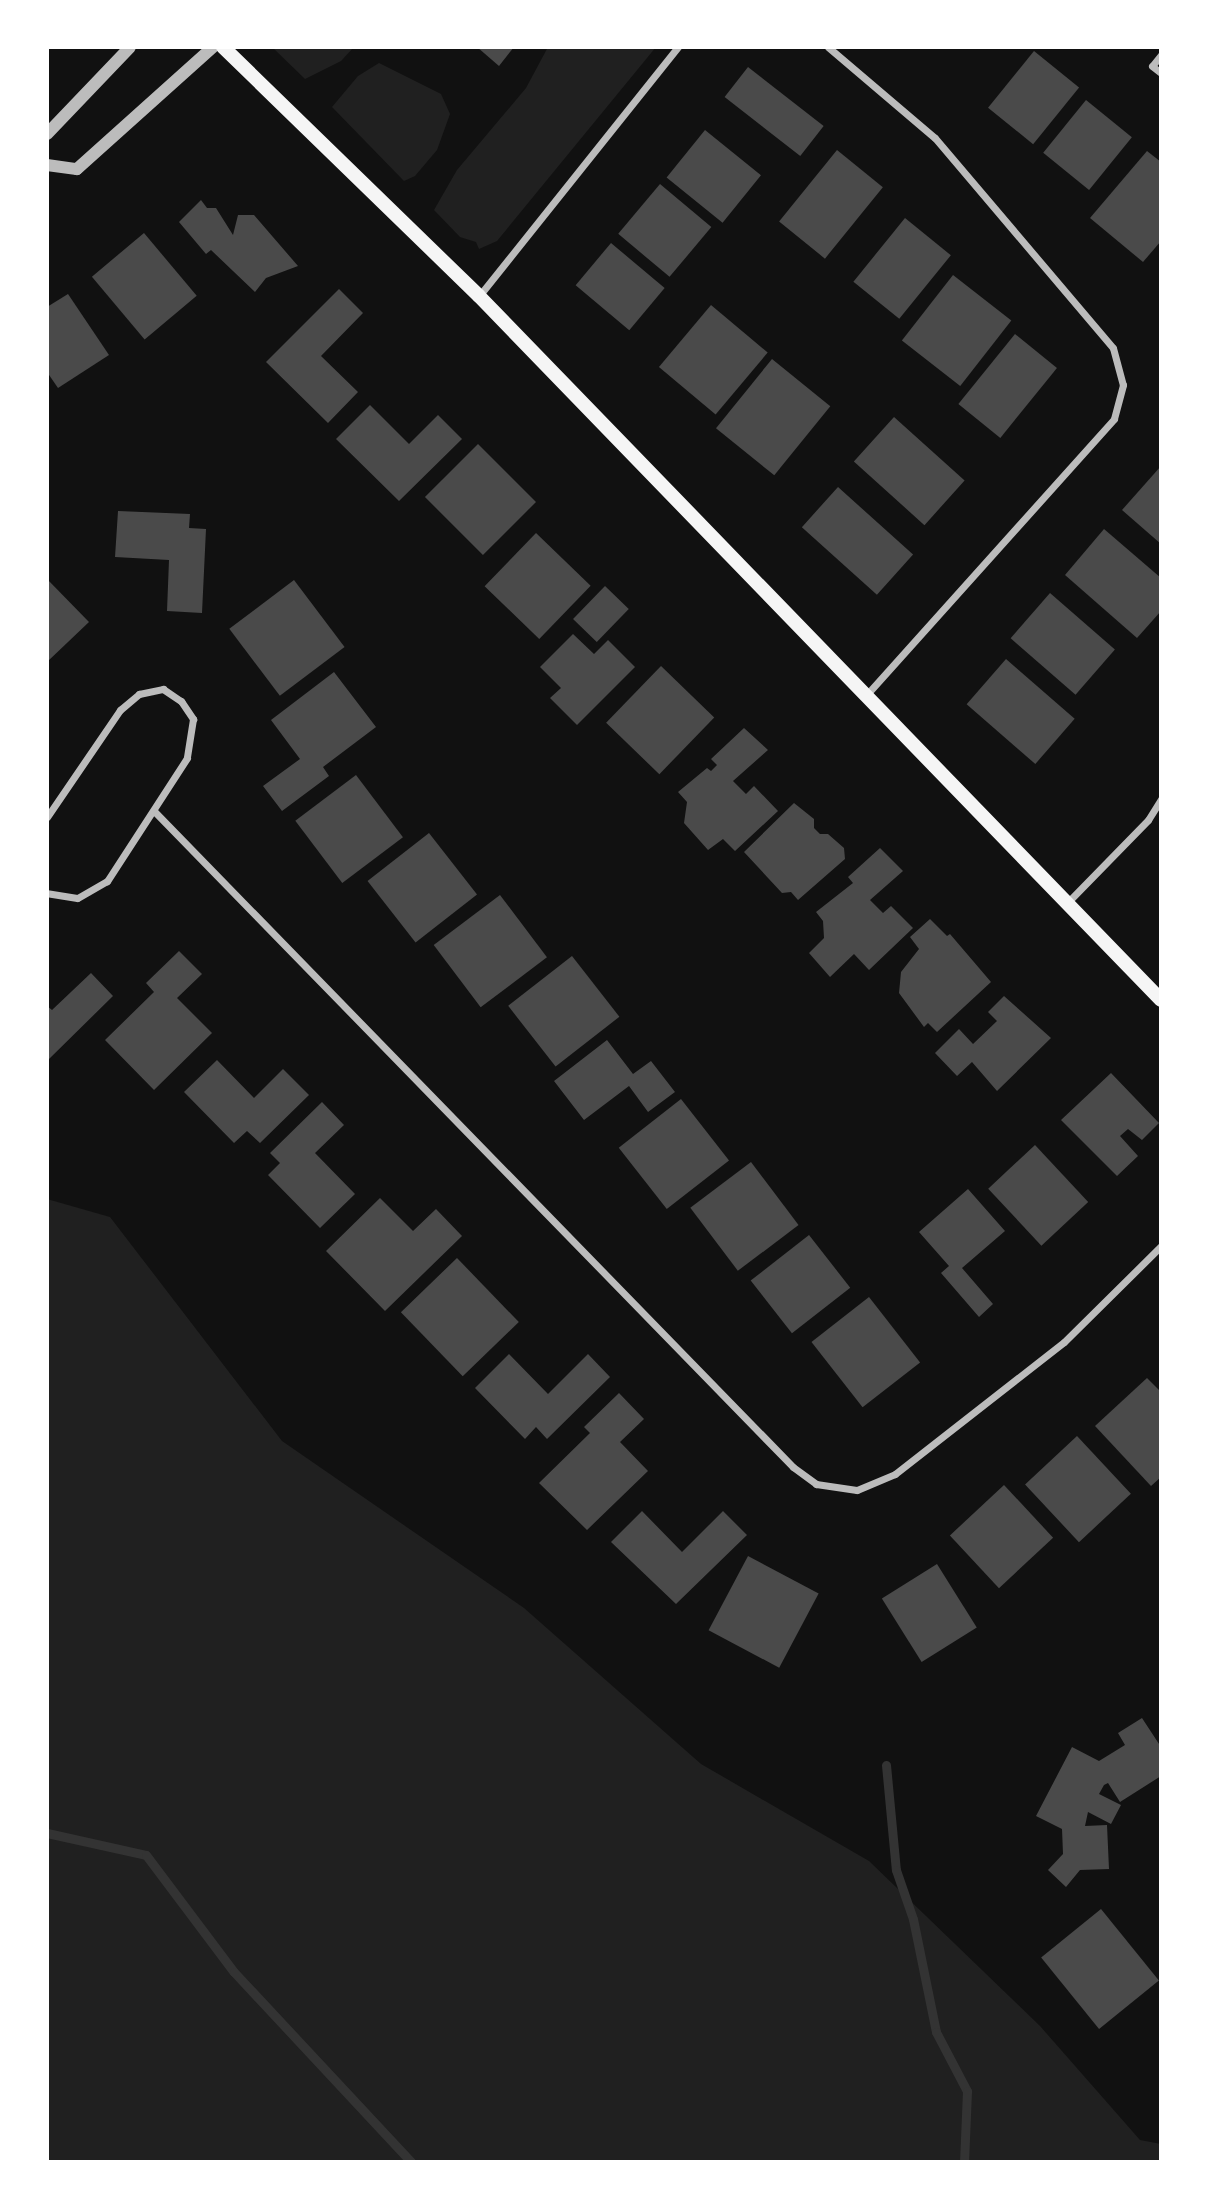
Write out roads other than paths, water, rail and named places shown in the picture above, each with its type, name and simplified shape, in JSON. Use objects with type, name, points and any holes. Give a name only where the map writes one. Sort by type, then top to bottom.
[{"type":"main road","points":[[223,47],[479,296],[1161,1000]]},
{"type":"street","points":[[47,134],[130,47]]},
{"type":"street","points":[[47,165],[77,169],[214,47]]},
{"type":"street","points":[[479,296],[678,47]]},
{"type":"street","points":[[828,47],[934,138],[1113,348],[1123,385],[1114,419],[866,696]]},
{"type":"street","points":[[1161,55],[1152,66],[1161,73]]},
{"type":"street","points":[[47,817],[120,710],[139,694],[163,690],[181,701],[193,719],[187,758],[107,881],[77,898],[47,893]]},
{"type":"street","points":[[1067,903],[1148,820],[1161,799]]},
{"type":"street","points":[[154,811],[793,1467],[816,1483],[857,1490],[895,1474],[1064,1342],[1161,1246]]},
{"type":"waterway","points":[[886,1765],[896,1870],[913,1919],[936,2032],[967,2091],[964,2162]]},
{"type":"waterway","points":[[47,1833],[146,1855],[234,1972],[411,2162]]}]
